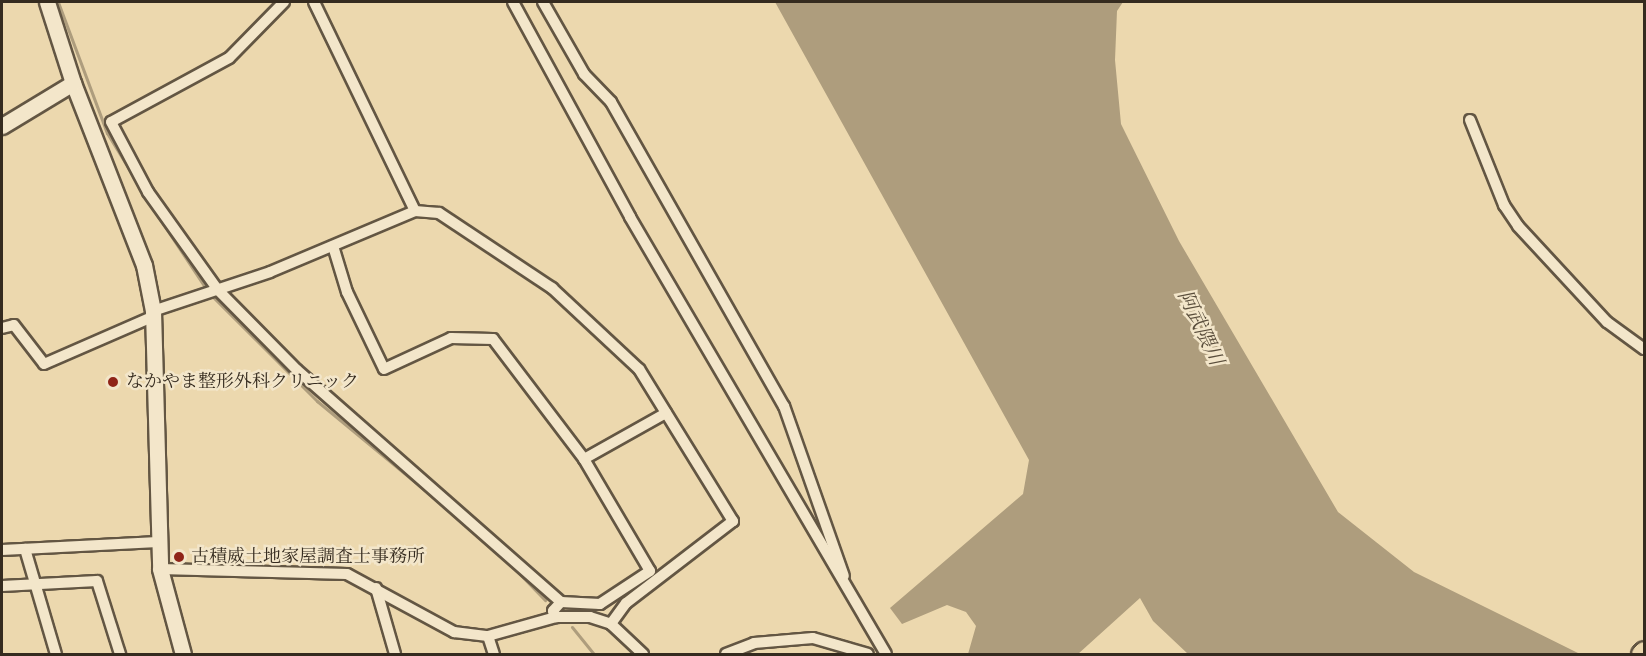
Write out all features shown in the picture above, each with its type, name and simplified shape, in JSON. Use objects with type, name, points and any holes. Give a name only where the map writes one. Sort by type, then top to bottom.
[{"type":"highway","points":[[1641,654],[1644,651]]},
{"type":"street","points":[[47,2],[72,82],[144,265],[153,314],[160,569],[183,654]]},
{"type":"street","points":[[284,2],[229,58],[111,123],[148,192],[218,290],[297,370],[561,602],[600,604],[650,571],[584,459],[493,339],[451,338],[384,369],[347,292],[333,246]]},
{"type":"street","points":[[314,2],[415,211]]},
{"type":"street","points":[[513,2],[630,217],[886,654]]},
{"type":"street","points":[[543,2],[584,74],[611,102],[784,406],[855,604]]},
{"type":"street","points":[[2,126],[72,82]]},
{"type":"street","points":[[1470,120],[1504,205],[1518,226],[1607,322],[1644,349]]},
{"type":"street","points":[[2,328],[14,325],[44,364],[153,314],[333,246],[415,211],[439,213],[565,298],[639,369],[733,521],[626,603],[611,624]]},
{"type":"street","points":[[584,459],[666,413]]},
{"type":"street","points":[[2,550],[158,542]]},
{"type":"street","points":[[25,549],[56,654]]},
{"type":"street","points":[[160,569],[347,574],[454,632],[488,636],[556,617],[590,617],[611,624],[643,654]]},
{"type":"street","points":[[2,586],[97,581],[120,654]]},
{"type":"street","points":[[376,588],[395,654]]},
{"type":"street","points":[[556,617],[553,611],[561,602]]},
{"type":"street","points":[[488,636],[494,654]]},
{"type":"street","points":[[726,654],[754,643],[813,638],[868,654]]},
{"type":"water","name":"阿武隈川","points":[[775,2],[1123,2],[1117,11],[1115,60],[1121,124],[1179,241],[1338,512],[1414,572],[1580,654],[1188,654],[1153,621],[1140,598],[1078,654],[968,654],[976,626],[966,612],[947,605],[902,624],[890,608],[1023,494],[1029,460]]},
{"type":"waterway","points":[[58,2],[107,133],[140,187]]},
{"type":"waterway","points":[[146,198],[205,287]]},
{"type":"waterway","points":[[214,298],[317,401],[450,511]]},
{"type":"waterway","points":[[511,565],[545,600]]},
{"type":"waterway","points":[[572,627],[594,654]]},
{"type":"place","name":"なかやま整形外科クリニック","points":[[113,382]]},
{"type":"place","name":"古積威土地家屋調査士事務所","points":[[179,557]]}]
